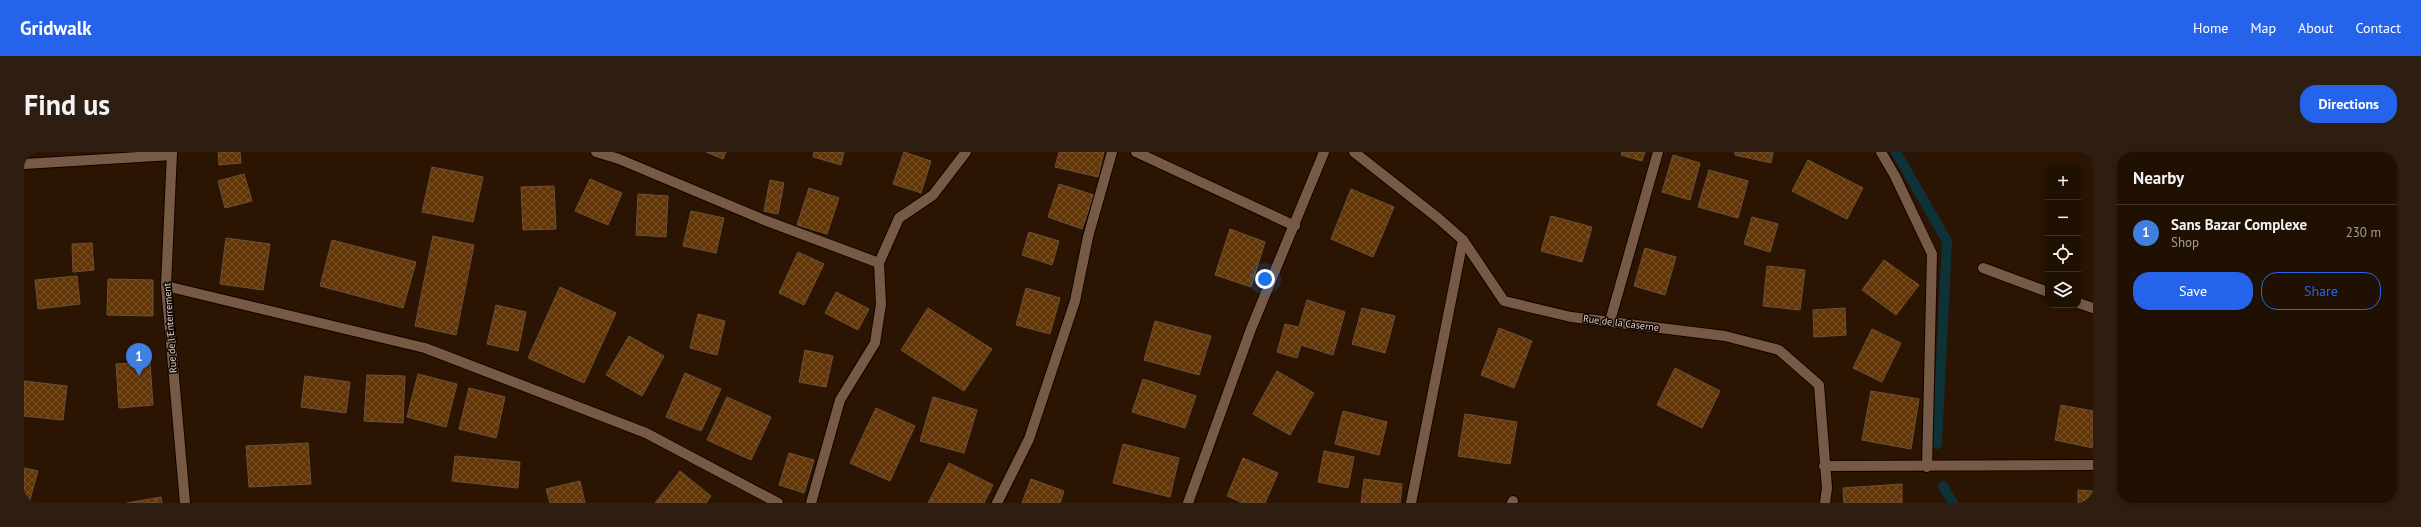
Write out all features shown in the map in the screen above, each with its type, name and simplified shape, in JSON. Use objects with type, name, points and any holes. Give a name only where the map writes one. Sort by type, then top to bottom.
[{"type":"street","points":[[596,152],[619,159],[764,220],[879,263]]},
{"type":"street","points":[[811,503],[840,400],[876,343],[881,304],[879,263],[899,218],[933,195],[966,152]]},
{"type":"street","points":[[997,503],[1029,439],[1075,301],[1088,237],[1112,152]]},
{"type":"street","points":[[1136,152],[1295,226]]},
{"type":"street","points":[[1188,503],[1251,328],[1295,226],[1324,152]]},
{"type":"street","name":"Rue de la Caserne","points":[[1354,152],[1438,218],[1463,240],[1504,301],[1571,317],[1725,336],[1779,350],[1819,385],[1826,488],[1825,503]]},
{"type":"street","points":[[1610,321],[1658,152]]},
{"type":"street","points":[[1881,152],[1895,176],[1932,254],[1927,467]]},
{"type":"street","points":[[24,164],[172,153]]},
{"type":"street","name":"Rue de l'Enterrement","points":[[172,153],[166,286],[185,503]]},
{"type":"street","points":[[1411,503],[1463,240]]},
{"type":"street","points":[[1983,268],[2045,291]]},
{"type":"street","points":[[166,286],[425,348],[646,433],[778,503]]},
{"type":"street","points":[[2081,304],[2093,308]]},
{"type":"street","points":[[1824,466],[1927,467],[2093,465]]},
{"type":"building","points":[[218,152],[240,152],[241,163],[219,165]]},
{"type":"building","points":[[706,152],[726,152],[723,159]]},
{"type":"building","points":[[814,152],[844,152],[841,165],[813,157]]},
{"type":"building","points":[[904,152],[931,161],[921,193],[893,184]]},
{"type":"building","points":[[1059,152],[1104,152],[1098,177],[1055,167]]},
{"type":"building","points":[[1622,152],[1645,152],[1642,161],[1621,155]]},
{"type":"building","points":[[1735,152],[1773,152],[1771,163],[1735,155]]},
{"type":"building","points":[[1673,155],[1700,163],[1690,200],[1662,192]]},
{"type":"building","points":[[1808,160],[1863,188],[1847,219],[1792,191]]},
{"type":"building","points":[[432,167],[483,177],[473,222],[422,212]]},
{"type":"building","points":[[1709,170],[1748,181],[1738,218],[1698,207]]},
{"type":"building","points":[[244,174],[252,201],[225,208],[218,181]]},
{"type":"building","points":[[590,179],[622,193],[608,225],[575,211]]},
{"type":"building","points":[[770,180],[784,183],[778,214],[764,211]]},
{"type":"building","points":[[1059,184],[1094,195],[1082,229],[1048,217]]},
{"type":"building","points":[[554,186],[556,229],[523,230],[521,187]]},
{"type":"building","points":[[809,188],[839,198],[827,234],[797,225]]},
{"type":"building","points":[[1351,189],[1394,207],[1373,257],[1331,239]]},
{"type":"building","points":[[638,194],[668,196],[666,237],[636,235]]},
{"type":"building","points":[[691,211],[724,218],[716,253],[683,246]]},
{"type":"building","points":[[1551,216],[1592,227],[1582,262],[1541,251]]},
{"type":"building","points":[[1752,217],[1778,224],[1770,252],[1744,244]]},
{"type":"building","points":[[1230,229],[1265,242],[1251,287],[1215,275]]},
{"type":"building","points":[[1029,232],[1059,241],[1052,265],[1022,255]]},
{"type":"building","points":[[433,236],[474,245],[456,335],[415,326]]},
{"type":"building","points":[[226,238],[270,244],[263,290],[220,284]]},
{"type":"building","points":[[332,240],[416,262],[403,308],[320,286]]},
{"type":"building","points":[[92,243],[94,270],[73,272],[72,244]]},
{"type":"building","points":[[1645,248],[1676,257],[1665,295],[1634,286]]},
{"type":"building","points":[[798,252],[824,264],[804,305],[779,293]]},
{"type":"building","points":[[1884,260],[1919,285],[1896,315],[1862,290]]},
{"type":"building","points":[[1767,266],[1805,270],[1800,310],[1763,306]]},
{"type":"building","points":[[77,276],[80,304],[38,309],[35,280]]},
{"type":"building","points":[[108,279],[153,280],[153,316],[107,315]]},
{"type":"building","points":[[560,287],[616,313],[584,383],[528,358]]},
{"type":"building","points":[[1026,288],[1060,298],[1050,334],[1016,325]]},
{"type":"building","points":[[836,292],[869,309],[858,330],[825,313]]},
{"type":"building","points":[[1307,300],[1345,312],[1333,355],[1301,345],[1297,358],[1277,352],[1285,324],[1299,327]]},
{"type":"building","points":[[496,305],[526,312],[518,351],[487,344]]},
{"type":"building","points":[[928,308],[992,349],[964,391],[901,350]]},
{"type":"building","points":[[1362,308],[1395,316],[1385,353],[1352,344]]},
{"type":"building","points":[[1845,308],[1846,335],[1814,337],[1813,310]]},
{"type":"building","points":[[698,314],[725,321],[717,355],[690,348]]},
{"type":"building","points":[[1155,321],[1211,336],[1199,375],[1144,360]]},
{"type":"building","points":[[1499,328],[1532,341],[1514,388],[1481,375]]},
{"type":"building","points":[[1872,329],[1901,343],[1882,382],[1853,368]]},
{"type":"building","points":[[629,336],[664,356],[642,396],[606,375]]},
{"type":"building","points":[[805,350],[833,356],[826,387],[799,382]]},
{"type":"building","points":[[150,362],[153,405],[119,408],[116,364]]},
{"type":"building","points":[[1675,368],[1720,391],[1702,428],[1657,405]]},
{"type":"building","points":[[1277,371],[1314,393],[1290,435],[1253,414]]},
{"type":"building","points":[[685,373],[721,389],[701,431],[666,417]]},
{"type":"building","points":[[418,374],[457,384],[446,427],[407,417]]},
{"type":"building","points":[[367,375],[405,376],[403,423],[364,421]]},
{"type":"building","points":[[305,376],[350,382],[346,413],[301,407]]},
{"type":"building","points":[[1143,379],[1196,396],[1185,428],[1132,412]]},
{"type":"building","points":[[24,381],[67,386],[63,420],[24,416]]},
{"type":"building","points":[[469,388],[505,397],[496,438],[459,429]]},
{"type":"building","points":[[1871,391],[1919,399],[1911,449],[1862,440]]},
{"type":"building","points":[[727,397],[771,417],[751,460],[707,440]]},
{"type":"building","points":[[933,397],[977,410],[964,453],[920,441]]},
{"type":"building","points":[[2061,405],[2093,411],[2093,448],[2055,440]]},
{"type":"building","points":[[876,408],[915,426],[890,481],[850,463]]},
{"type":"building","points":[[1343,411],[1387,422],[1379,455],[1335,444]]},
{"type":"building","points":[[1465,414],[1517,422],[1510,464],[1458,456]]},
{"type":"building","points":[[308,443],[311,484],[249,487],[246,446]]},
{"type":"building","points":[[1123,444],[1179,458],[1170,497],[1113,483]]},
{"type":"building","points":[[1324,451],[1354,457],[1348,488],[1318,482]]},
{"type":"building","points":[[789,453],[814,460],[804,493],[779,485]]},
{"type":"building","points":[[455,456],[520,462],[518,488],[452,481]]},
{"type":"building","points":[[1243,458],[1278,473],[1265,503],[1243,503],[1227,496]]},
{"type":"building","points":[[949,463],[993,485],[984,503],[928,503]]},
{"type":"building","points":[[24,468],[38,471],[29,503],[24,503]]},
{"type":"building","points":[[680,471],[711,496],[706,503],[655,503]]},
{"type":"building","points":[[1031,479],[1064,491],[1060,503],[1022,503]]},
{"type":"building","points":[[1364,479],[1402,484],[1400,503],[1361,503]]},
{"type":"building","points":[[580,481],[585,503],[550,503],[546,489]]},
{"type":"building","points":[[1902,484],[1902,503],[1844,503],[1843,488]]},
{"type":"building","points":[[2078,490],[2093,491],[2093,503],[2078,503]]},
{"type":"building","points":[[161,497],[162,503],[127,503]]},
{"type":"waterway","points":[[1896,152],[1947,241],[1937,444]]},
{"type":"waterway","points":[[1943,486],[1953,503]]},
{"type":"place","name":"Sans Bazar Complexe","points":[[139,376]]}]
